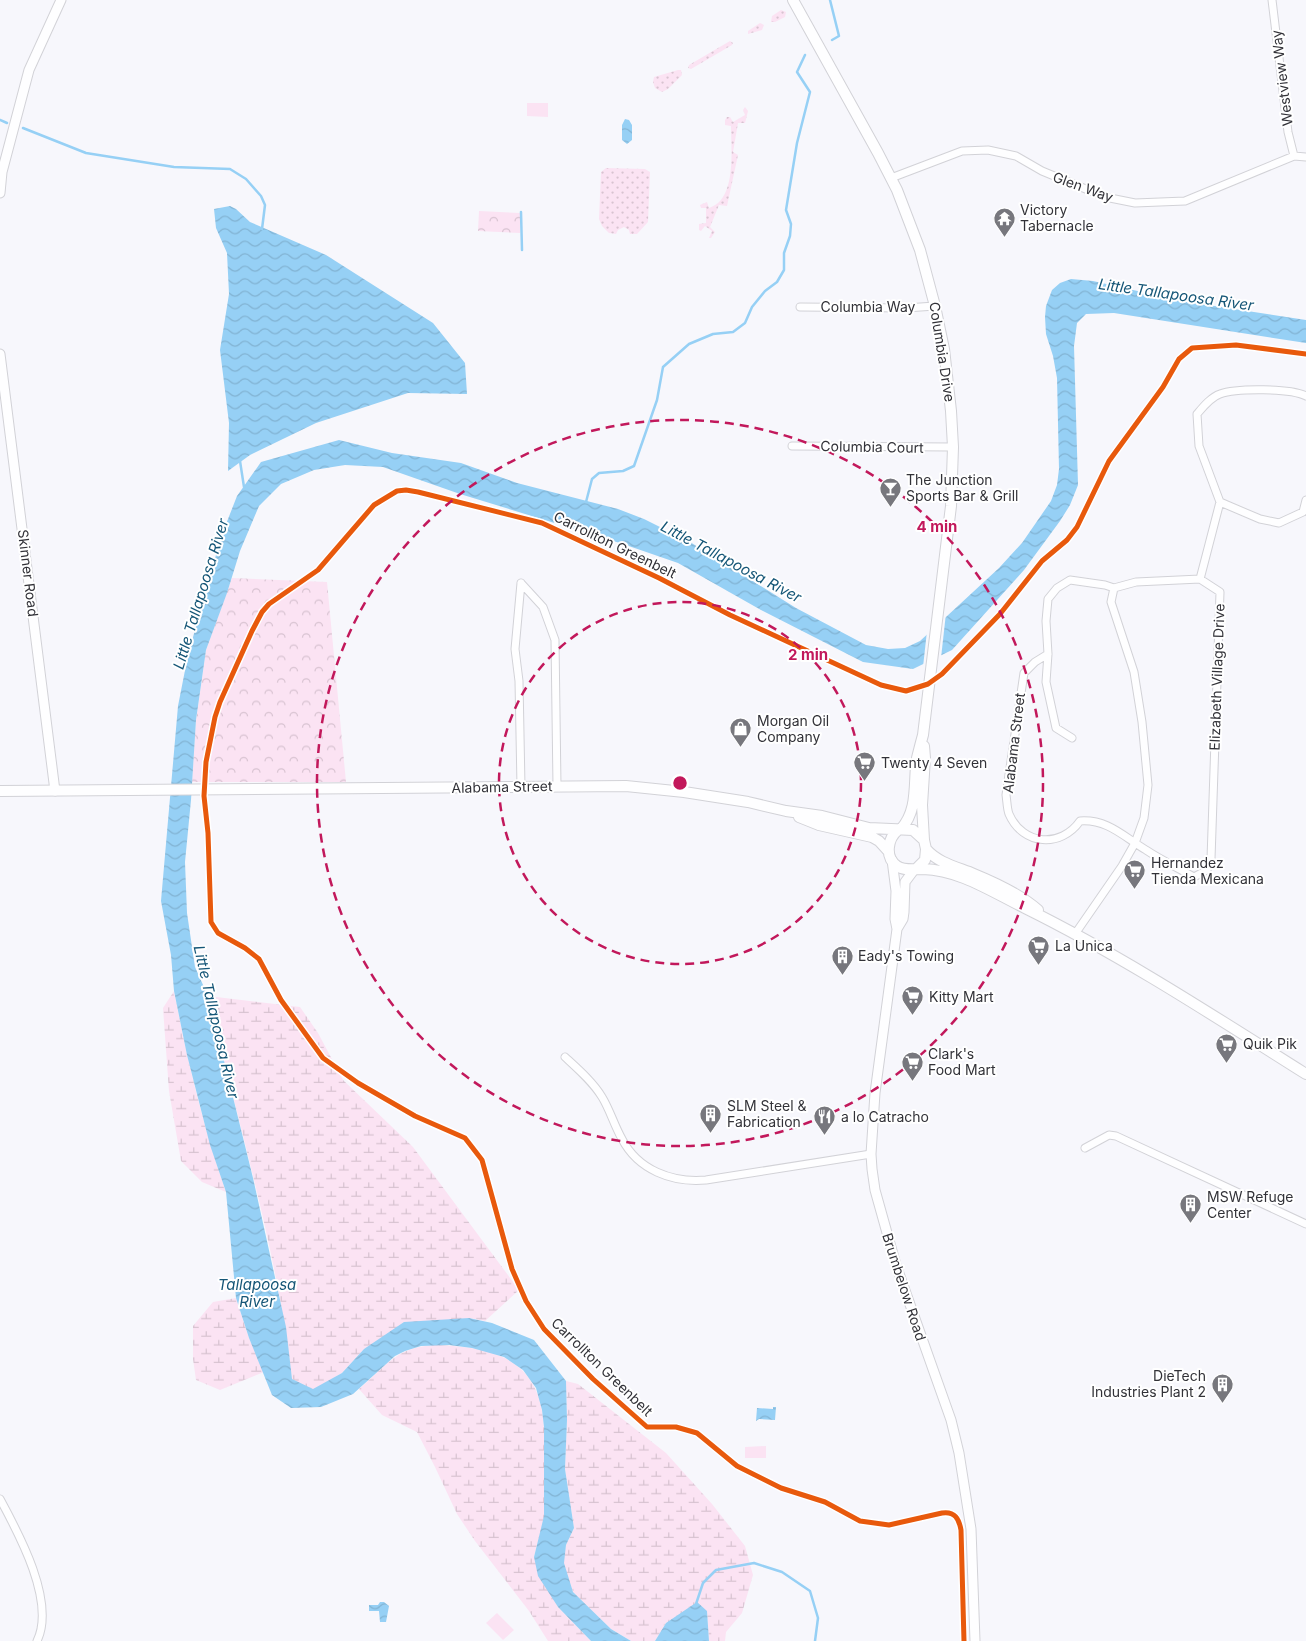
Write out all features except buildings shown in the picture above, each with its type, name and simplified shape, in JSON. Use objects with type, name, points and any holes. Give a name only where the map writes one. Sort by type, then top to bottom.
[{"type":"main road","name":"Columbia Drive","points":[[793,0],[891,178],[920,250],[944,349],[953,447],[951,506],[923,734],[917,758],[913,809],[908,821],[900,829]]},
{"type":"main road","name":"Columbia Drive","points":[[923,734],[925,758],[922,805],[925,844]]},
{"type":"main road","name":"Alabama Street","points":[[0,791],[626,786],[684,792],[748,802],[786,812],[819,825],[872,838],[879,841],[891,856]]},
{"type":"main road","name":"Alabama Street","points":[[786,812],[822,816],[869,828],[900,829]]},
{"type":"main road","points":[[1048,918],[1030,902],[1015,894],[933,857],[925,844],[912,830],[900,829],[890,838],[891,856],[898,867],[915,870],[933,870],[966,878],[1048,918],[1203,1008],[1306,1074]]},
{"type":"main road","points":[[915,870],[925,860],[925,844]]},
{"type":"street","points":[[0,193],[2,172],[29,70],[61,0]]},
{"type":"street","name":"Westview Way","points":[[1272,0],[1288,132],[1294,156]]},
{"type":"street","name":"Glen Way","points":[[891,178],[962,151],[988,150],[1016,156],[1042,171],[1105,197],[1135,203],[1185,201],[1294,156],[1306,157]]},
{"type":"street","name":"Columbia Way","points":[[800,307],[906,308],[935,306]]},
{"type":"street","name":"Skinner Road","points":[[0,354],[55,791]]},
{"type":"street","points":[[1072,738],[1056,728],[1046,682],[1048,598],[1070,580],[1114,588],[1136,582],[1200,579],[1220,502],[1199,446],[1196,414],[1220,394],[1265,390],[1300,393],[1306,396]]},
{"type":"street","name":"Columbia Court","points":[[792,446],[953,447]]},
{"type":"street","points":[[1220,502],[1260,519],[1280,524],[1303,512],[1306,500]]},
{"type":"street","name":"Elizabeth Village Drive","points":[[1135,843],[1194,876],[1207,870],[1211,859],[1220,592],[1200,579]]},
{"type":"street","points":[[521,787],[519,681],[515,649],[520,583],[543,607],[555,640],[557,786]]},
{"type":"street","points":[[1075,934],[1122,866],[1135,843],[1144,818],[1148,785],[1142,722],[1134,672],[1111,602],[1114,588]]},
{"type":"street","name":"Alabama Street","points":[[1048,654],[1035,662],[1024,673],[1006,795],[1009,814],[1023,831],[1033,838],[1045,841],[1057,840],[1068,834],[1080,821],[1091,820],[1111,826],[1135,843]]},
{"type":"street","name":"Brumbelow Road","points":[[891,856],[895,883],[895,919],[897,929]]},
{"type":"street","name":"Brumbelow Road","points":[[915,870],[905,882],[904,912],[897,929],[875,1093],[871,1154],[875,1190],[896,1264],[951,1420],[959,1453],[971,1529],[975,1641]]},
{"type":"street","points":[[566,1058],[580,1070],[602,1096],[622,1140],[629,1150],[647,1168],[672,1178],[686,1181],[706,1180],[871,1154]]},
{"type":"street","points":[[1085,1148],[1109,1135],[1116,1136],[1306,1224]]},
{"type":"street","points":[[0,1499],[18,1532],[38,1584],[43,1606],[41,1633],[37,1641]]},
{"type":"green space","points":[[781,10],[786,12],[785,17],[771,22],[772,16]]},
{"type":"green space","points":[[760,23],[764,25],[762,30],[748,34],[748,31]]},
{"type":"green space","points":[[730,41],[733,43],[732,45],[691,69],[688,68],[689,65]]},
{"type":"green space","points":[[681,70],[682,75],[668,89],[662,92],[655,88],[654,77]]},
{"type":"green space","points":[[527,103],[548,103],[548,117],[527,116]]},
{"type":"green space","points":[[745,107],[748,111],[745,123],[738,123],[733,152],[738,155],[727,206],[719,205],[710,227],[715,232],[709,238],[712,231],[705,226],[701,231],[699,230],[699,224],[706,223],[706,208],[701,208],[700,205],[707,202],[709,208],[718,203],[724,195],[728,185],[731,160],[731,126],[725,125],[725,120],[727,117],[730,117],[733,122],[745,115],[743,110]]},
{"type":"green space","points":[[606,168],[645,169],[650,172],[648,222],[637,234],[630,234],[629,230],[624,227],[618,230],[616,234],[609,233],[602,226],[599,219],[601,172]]},
{"type":"green space","points":[[479,211],[520,213],[520,233],[478,231]]},
{"type":"green space","points":[[232,578],[327,582],[346,782],[192,782],[196,720],[206,650]]},
{"type":"green space","points":[[174,991],[196,1092],[226,1192],[202,1182],[181,1161],[169,1091],[163,1008]]},
{"type":"green space","points":[[208,996],[300,1007],[318,1033],[343,1080],[413,1147],[519,1290],[485,1321],[469,1318],[364,1349],[342,1373],[313,1390],[292,1379],[277,1282],[267,1234]]},
{"type":"green space","points":[[236,1298],[249,1338],[264,1372],[220,1390],[196,1380],[193,1359],[193,1326],[213,1302]]},
{"type":"green space","points":[[432,1345],[447,1345],[489,1352],[507,1359],[521,1369],[531,1381],[538,1395],[544,1427],[544,1516],[534,1557],[558,1607],[591,1641],[548,1641],[529,1611],[475,1541],[457,1514],[417,1432],[382,1415],[359,1389],[399,1355],[408,1350]]},
{"type":"green space","points":[[566,1381],[578,1384],[666,1453],[712,1504],[745,1546],[753,1575],[742,1613],[726,1632],[725,1641],[709,1641],[707,1611],[666,1623],[655,1641],[631,1641],[611,1629],[573,1592],[563,1563],[566,1545],[574,1528],[565,1469]]},
{"type":"green space","points":[[766,1446],[766,1458],[745,1458],[745,1447]]},
{"type":"green space","points":[[497,1613],[514,1630],[503,1640],[486,1623]]},
{"type":"water","points":[[625,119],[629,120],[632,125],[632,140],[627,144],[622,140],[622,125]]},
{"type":"water","points":[[230,206],[250,222],[326,255],[433,323],[465,363],[467,394],[408,393],[316,423],[250,455],[228,471],[229,423],[220,350],[229,294],[227,253],[216,228],[214,209]]},
{"type":"water","name":"Tallapoosa River","points":[[1071,279],[1093,281],[1182,301],[1306,320],[1306,343],[1114,313],[1086,314],[1077,323],[1074,346],[1078,485],[1070,505],[1024,570],[952,650],[913,669],[863,662],[761,610],[678,563],[623,544],[460,494],[383,467],[345,465],[314,470],[281,484],[259,506],[240,551],[206,650],[196,720],[185,862],[187,913],[195,967],[208,996],[253,1178],[286,1327],[292,1379],[313,1389],[342,1373],[364,1349],[404,1322],[469,1318],[492,1323],[534,1340],[566,1381],[565,1469],[574,1528],[566,1545],[564,1563],[573,1592],[611,1629],[631,1641],[591,1641],[558,1607],[538,1576],[534,1557],[544,1516],[544,1427],[536,1388],[523,1370],[504,1357],[472,1348],[449,1345],[421,1346],[395,1356],[353,1394],[321,1407],[291,1408],[272,1395],[249,1338],[236,1298],[226,1192],[210,1145],[187,1055],[174,991],[171,955],[161,901],[178,706],[188,655],[221,537],[237,496],[261,462],[339,440],[392,453],[461,463],[517,483],[618,509],[644,519],[690,542],[796,608],[866,645],[888,649],[905,648],[920,641],[999,568],[1022,543],[1051,501],[1057,485],[1059,469],[1057,378],[1046,334],[1045,317],[1046,306],[1052,290],[1060,283]]},
{"type":"water","points":[[773,1407],[776,1407],[775,1420],[759,1419],[756,1421],[757,1408],[773,1409]]},
{"type":"water","points":[[380,1602],[384,1602],[389,1606],[386,1622],[380,1622],[379,1611],[369,1611],[369,1605],[378,1605]]},
{"type":"water","points":[[697,1602],[707,1611],[709,1641],[655,1641],[666,1623]]},
{"type":"pier","points":[[946,613],[941,658],[923,667],[927,631]]},
{"type":"waterway","points":[[830,0],[839,36],[832,40]]},
{"type":"waterway","points":[[586,502],[592,479],[599,473],[623,471],[634,466],[657,400],[663,367],[689,344],[713,334],[733,332],[745,323],[752,307],[765,291],[777,282],[784,270],[784,253],[790,236],[791,224],[786,210],[797,143],[810,92],[797,72],[805,55]]},
{"type":"waterway","points":[[0,120],[7,123]]},
{"type":"waterway","points":[[23,128],[86,153],[174,167],[230,169],[246,179],[261,196],[265,205],[262,229]]},
{"type":"waterway","points":[[521,212],[522,250]]},
{"type":"waterway","points":[[240,461],[244,487]]},
{"type":"waterway","points":[[696,1604],[703,1583],[716,1570],[754,1563],[782,1572],[810,1591],[818,1618],[815,1641]]},
{"type":"cycle path","name":"Carrollton Greenbelt","points":[[964,1641],[961,1530],[956,1517],[950,1513],[942,1513],[889,1525],[860,1521],[825,1502],[781,1488],[737,1466],[697,1433],[676,1427],[647,1427],[593,1379],[544,1329],[526,1301],[512,1269],[482,1160],[465,1138],[415,1116],[358,1083],[323,1058],[281,1000],[259,959],[245,948],[218,933],[211,922],[208,833],[204,796],[206,762],[215,717],[220,702],[262,612],[269,604],[318,570],[374,505],[397,491],[406,490],[542,523],[659,578],[730,615],[881,685],[906,691],[928,684],[942,674],[1000,614],[1042,561],[1067,540],[1077,527],[1109,461],[1163,387],[1179,359],[1192,348],[1236,345],[1306,354]]},
{"type":"place","name":"Victory Tabernacle","points":[[1004,237]]},
{"type":"place","name":"The Junction Sports Bar & Grill","points":[[890,507]]},
{"type":"place","name":"Morgan Oil Company","points":[[741,748]]},
{"type":"place","name":"Twenty 4 Seven","points":[[865,782]]},
{"type":"place","name":"Hernandez Tienda Mexicana","points":[[1135,890]]},
{"type":"place","name":"La Unica","points":[[1039,965]]},
{"type":"place","name":"Eady's Towing","points":[[842,975]]},
{"type":"place","name":"Kitty Mart","points":[[913,1016]]},
{"type":"place","name":"Quik Pik","points":[[1227,1063]]},
{"type":"place","name":"Clark's Food Mart","points":[[912,1081]]},
{"type":"place","name":"SLM Steel & Fabrication","points":[[711,1133]]},
{"type":"place","name":"a lo Catracho","points":[[825,1136]]},
{"type":"place","name":"MSW Refuge Center","points":[[1191,1224]]},
{"type":"place","name":"DieTech Industries Plant 2","points":[[1222,1403]]},
{"type":"water label","name":"Little Tallapoosa River","points":[[1176,295]]},
{"type":"water label","name":"Little Tallapoosa River","points":[[731,562]]},
{"type":"water label","name":"Little Tallapoosa River","points":[[201,594]]},
{"type":"water label","name":"Little Tallapoosa River","points":[[216,1022]]}]
